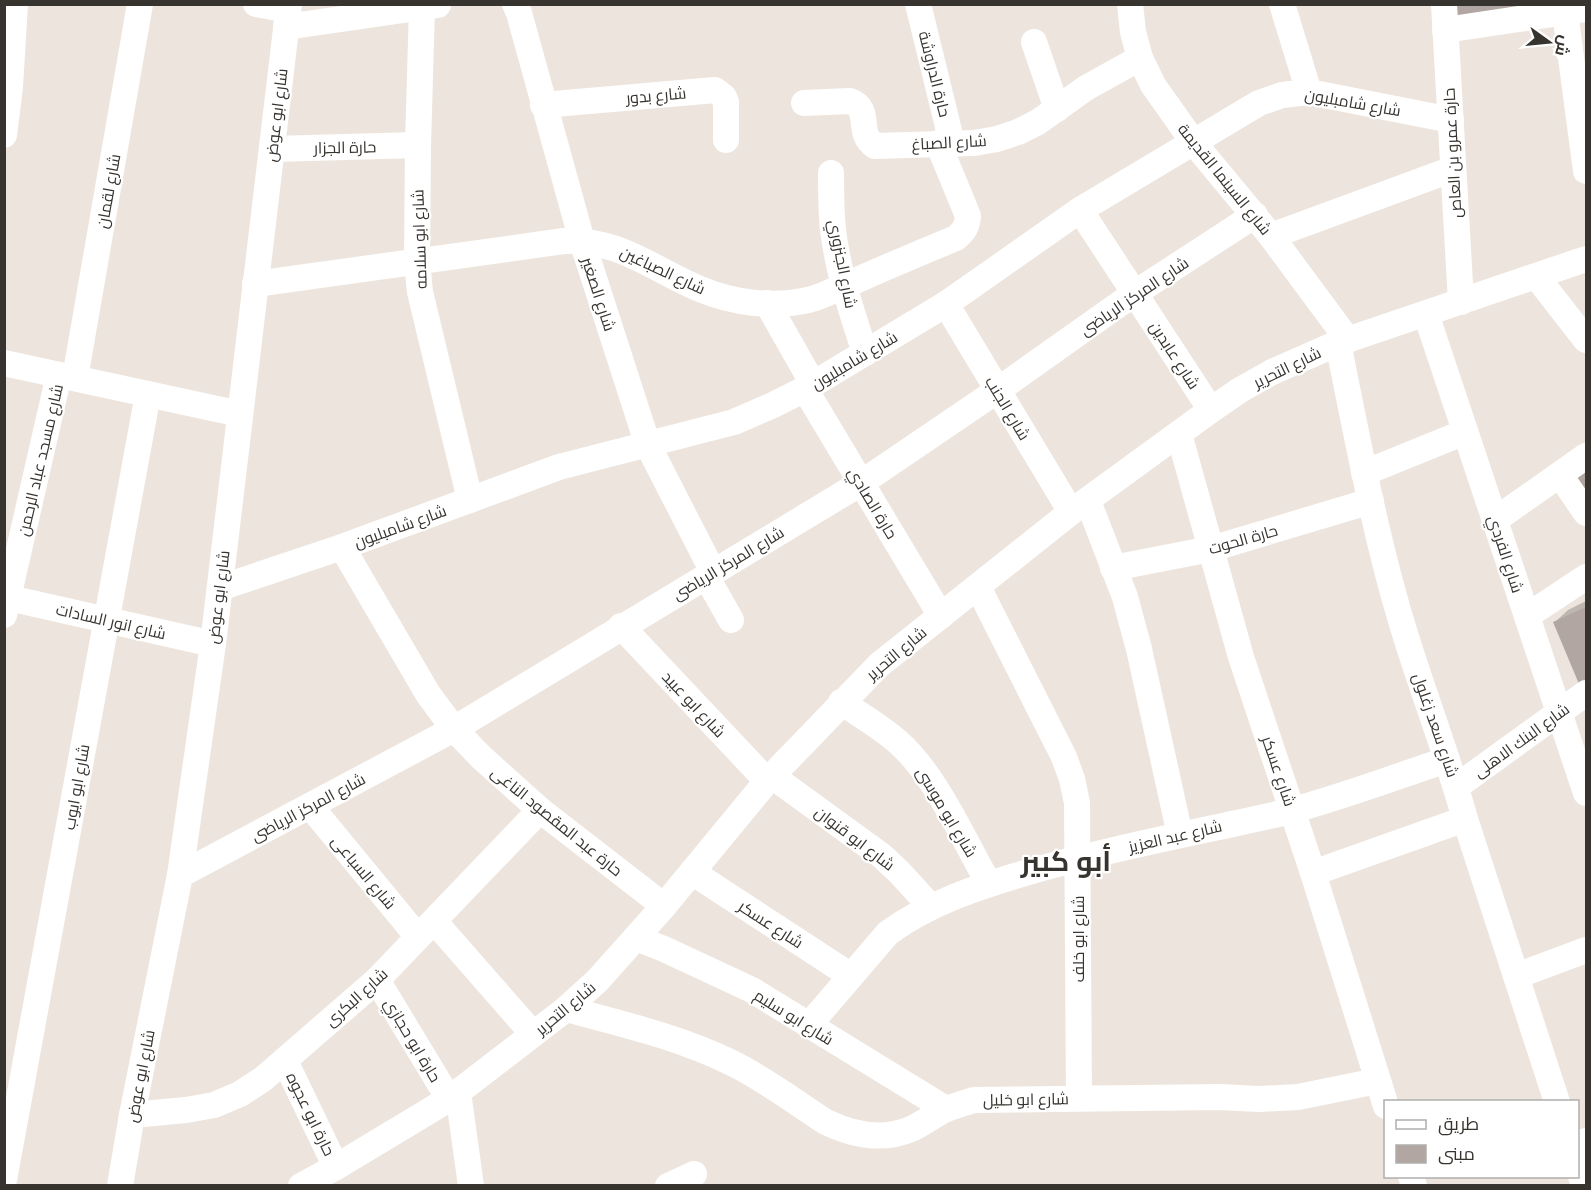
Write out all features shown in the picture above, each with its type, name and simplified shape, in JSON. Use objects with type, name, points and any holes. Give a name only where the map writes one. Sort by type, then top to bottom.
[{"type":"street","points":[[5,123],[15,4]]},
{"type":"street","name":"شارع لقمان","points":[[67,376],[140,4]]},
{"type":"street","points":[[256,4],[288,14],[430,6]]},
{"type":"street","name":"شارع الصغير","points":[[515,4],[582,241],[647,443],[731,620]]},
{"type":"street","name":"حارة الدراوشة","points":[[918,4],[945,143]]},
{"type":"street","name":"شارع السينما القديمة","points":[[1130,4],[1133,33],[1140,58],[1154,85],[1194,143],[1271,236],[1343,341]]},
{"type":"street","points":[[1282,4],[1309,92]]},
{"type":"street","name":"حارة عمرو بن العاص","points":[[1444,4],[1461,302]]},
{"type":"street","name":"شارع ابو سلامه","points":[[430,6],[417,146],[417,261],[426,322],[471,500]]},
{"type":"street","points":[[1445,30],[1576,11],[1587,171]]},
{"type":"street","name":"شارع ابو عوض","points":[[120,1185],[180,875],[213,644],[288,14]]},
{"type":"street","points":[[1034,42],[1057,110]]},
{"type":"street","name":"شارع الصباغ","points":[[804,104],[850,101],[855,103],[862,111],[864,135],[874,146],[997,139],[1028,127],[1057,110],[1086,88],[1140,58]]},
{"type":"street","name":"شارع بدور","points":[[543,105],[715,90],[724,97],[726,102],[726,140]]},
{"type":"street","name":"شارع شامبليون","points":[[220,588],[342,547],[559,467],[734,422],[809,387],[946,304],[1080,210],[1260,103],[1281,95],[1309,92],[1451,120]]},
{"type":"street","name":"شارع الصباغين","points":[[255,284],[564,241],[582,241],[604,244],[626,251],[701,289],[727,298],[767,303],[809,300],[956,238],[963,232],[968,216],[945,143]]},
{"type":"street","name":"حارة الجزار","points":[[272,149],[417,146]]},
{"type":"street","points":[[1271,236],[1453,170]]},
{"type":"street","name":"شارع الجنزوري","points":[[831,173],[833,229],[844,285],[865,353]]},
{"type":"street","name":"شارع عابدين","points":[[1080,210],[1211,410]]},
{"type":"street","name":"شارع المركز الرياضى","points":[[180,875],[454,729],[861,483],[1135,293],[1255,215]]},
{"type":"street","name":"شارع التحرير","points":[[301,1185],[336,1167],[454,1095],[566,1009],[597,981],[636,938],[769,779],[879,664],[1079,507],[1211,410],[1272,372],[1343,341],[1587,259]]},
{"type":"street","points":[[1536,276],[1587,340]]},
{"type":"street","name":"حارة الصادي","points":[[767,303],[861,483],[941,616]]},
{"type":"street","name":"شارع الجنب","points":[[946,304],[998,390],[1079,507],[1111,559],[1125,597],[1139,648],[1180,835]]},
{"type":"street","name":"شارع الفردي","points":[[1426,315],[1587,793]]},
{"type":"street","name":"شارع سعد زغلول","points":[[1343,341],[1364,473],[1405,636],[1557,1100]]},
{"type":"street","points":[[4,363],[240,414]]},
{"type":"street","name":"شارع مسجد عباد الرحمن","points":[[7,606],[67,376]]},
{"type":"street","name":"شارع ابو ايوب","points":[[4,1180],[148,394]]},
{"type":"street","points":[[1364,473],[1465,432]]},
{"type":"street","name":"شارع عسكر","points":[[1179,434],[1241,657],[1313,873],[1384,1100]]},
{"type":"street","points":[[1495,520],[1587,456]]},
{"type":"street","points":[[1560,475],[1587,513]]},
{"type":"street","name":"حارة الحوت","points":[[1113,568],[1211,549],[1371,501]]},
{"type":"street","name":"حارة عبد المقصود الناغى","points":[[342,547],[428,694],[454,729],[481,758],[540,810],[664,906]]},
{"type":"street","points":[[1527,616],[1587,577]]},
{"type":"street","name":"شارع ابو خلف","points":[[978,587],[1068,768],[1077,803],[1079,1098]]},
{"type":"street","name":"شارع انور السادات","points":[[7,606],[107,620],[213,644]]},
{"type":"street","name":"شارع ابو عبيد","points":[[621,626],[769,779]]},
{"type":"street","name":"شارع البنك الاهلى","points":[[1456,787],[1587,693]]},
{"type":"street","name":"شارع ابو موسى","points":[[841,702],[898,742],[916,761],[931,782],[989,884]]},
{"type":"street","name":"شارع عبد العزيز","points":[[808,1025],[888,933],[931,907],[989,884],[1078,858],[1292,810],[1447,760]]},
{"type":"street","name":"شارع ابو قنوان","points":[[769,779],[882,856],[931,907]]},
{"type":"street","name":"شارع السباعى","points":[[311,807],[426,929],[533,1034]]},
{"type":"street","name":"شارع البكرى","points":[[132,1115],[214,1105],[240,1094],[264,1079],[376,980],[540,810]]},
{"type":"street","points":[[1313,873],[1465,819]]},
{"type":"street","name":"شارع عسكر","points":[[692,872],[851,976]]},
{"type":"street","name":"شارع ابو سليم","points":[[636,938],[752,990],[946,1109]]},
{"type":"street","points":[[1516,976],[1587,950]]},
{"type":"street","name":"حارة ابو حجازي","points":[[376,980],[454,1095]]},
{"type":"street","name":"شارع ابو خليل","points":[[566,1009],[647,1030],[692,1045],[734,1064],[826,1122],[859,1134],[876,1136],[911,1129],[946,1109],[974,1100],[1298,1097],[1377,1081]]},
{"type":"street","name":"حارة ابو عجوه","points":[[285,1061],[336,1167]]},
{"type":"street","points":[[454,1095],[471,1185]]},
{"type":"street","points":[[1579,1169],[1584,1185]]},
{"type":"street","points":[[668,1185],[694,1174]]},
{"type":"building","points":[[1452,4],[1536,4],[1452,20]]},
{"type":"building","points":[[1586,466],[1586,497],[1572,475]]},
{"type":"building","points":[[1586,607],[1586,680],[1579,684],[1553,622]]},
{"type":"district","name":"أبو كبير","points":[[1066,861]]}]
